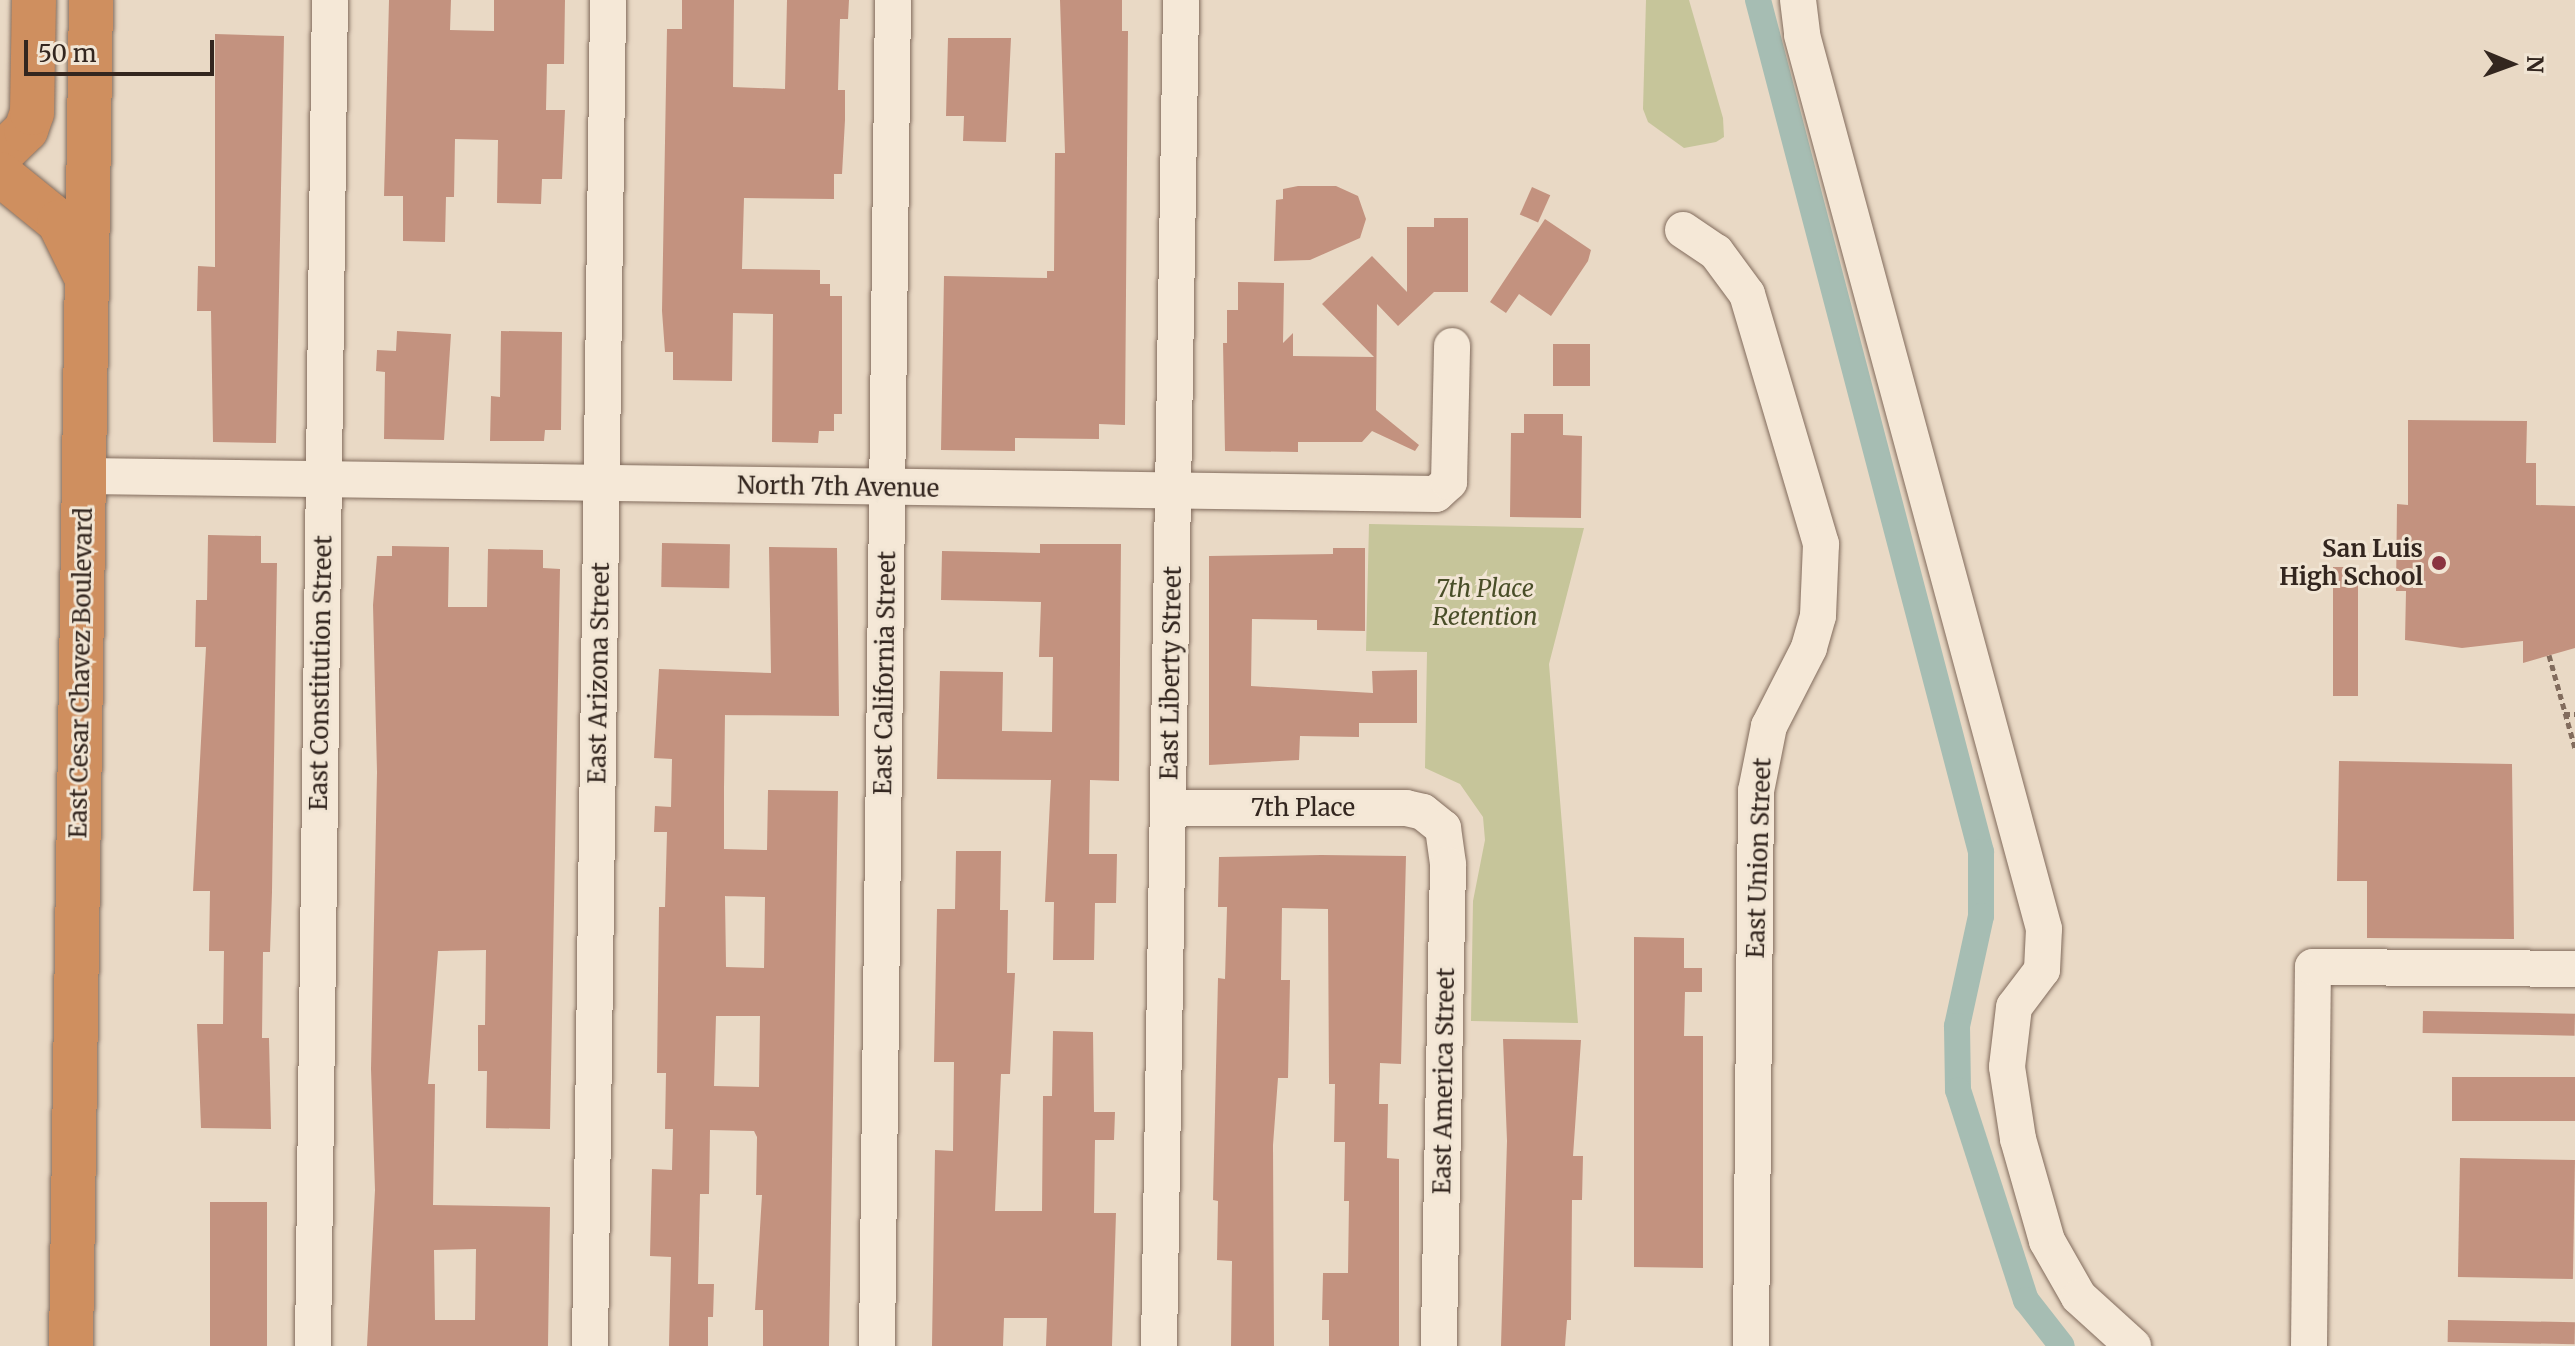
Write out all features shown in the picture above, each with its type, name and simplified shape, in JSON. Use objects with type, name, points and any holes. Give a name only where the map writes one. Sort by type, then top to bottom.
[{"type":"highway","points":[[0,155],[26,130],[32,113],[34,0]]},
{"type":"highway","name":"East Cesar Chavez Boulevard","points":[[71,1346],[91,0]]},
{"type":"highway","points":[[0,174],[59,222],[88,284]]},
{"type":"street","name":"East Constitution Street","points":[[313,1346],[330,0]]},
{"type":"street","name":"East Arizona Street","points":[[590,1346],[608,0]]},
{"type":"street","name":"East California Street","points":[[877,1346],[893,0]]},
{"type":"street","name":"East Liberty Street","points":[[1159,1346],[1181,0]]},
{"type":"street","points":[[1798,0],[1802,35],[2044,929],[2042,970],[2014,1007],[2007,1067],[2018,1139],[2047,1241],[2079,1297],[2133,1346]]},
{"type":"street","name":"East Union Street","points":[[1683,230],[1716,252],[1747,294],[1821,544],[1818,616],[1809,648],[1769,726],[1758,768],[1751,1346]]},
{"type":"street","name":"North 7th Avenue","points":[[85,476],[1173,492],[1444,491],[1449,482],[1452,346]]},
{"type":"street","name":"7th Place","points":[[1169,808],[1406,808],[1435,819]]},
{"type":"street","name":"East America Street","points":[[1435,819],[1443,828],[1448,865],[1439,1346]]},
{"type":"street","points":[[2309,1346],[2313,967],[2575,969]]},
{"type":"path","points":[[2549,655],[2575,748]]},
{"type":"path","points":[[2564,714],[2575,714]]},
{"type":"green space","points":[[1646,0],[1689,0],[1723,118],[1724,137],[1716,142],[1684,148],[1648,122],[1643,109]]},
{"type":"green space","name":"7th Place Retention","points":[[1369,524],[1584,528],[1549,664],[1578,1023],[1471,1021],[1473,901],[1485,840],[1483,817],[1460,784],[1425,768],[1427,652],[1366,651]]},
{"type":"building","points":[[389,0],[451,0],[450,30],[494,31],[494,0],[565,0],[564,64],[547,64],[546,110],[565,110],[562,179],[542,179],[541,204],[497,203],[498,140],[455,139],[454,197],[446,197],[445,242],[403,241],[403,196],[384,196]]},
{"type":"building","points":[[682,0],[734,0],[733,87],[785,89],[787,0],[849,0],[848,19],[840,19],[838,90],[845,90],[845,120],[842,174],[834,174],[834,199],[744,198],[742,269],[820,270],[820,284],[830,284],[830,296],[842,296],[842,414],[834,414],[834,431],[819,431],[818,443],[772,442],[773,314],[733,313],[732,381],[673,380],[673,352],[665,352],[662,311],[667,29],[682,29]]},
{"type":"building","points":[[1060,0],[1122,0],[1122,31],[1128,31],[1125,425],[1099,424],[1099,439],[1015,438],[1015,451],[941,450],[944,276],[1047,278],[1047,271],[1054,271],[1055,153],[1065,153]]},
{"type":"building","points":[[215,34],[284,36],[276,443],[213,442],[211,311],[197,311],[198,266],[215,267]]},
{"type":"building","points":[[948,38],[1011,38],[1006,142],[963,141],[964,116],[946,116]]},
{"type":"building","points":[[1336,186],[1358,196],[1366,219],[1360,238],[1310,260],[1274,261],[1276,200],[1283,199],[1283,189]]},
{"type":"building","points":[[1532,187],[1550,195],[1538,223],[1520,214]]},
{"type":"building","points":[[1434,218],[1468,218],[1468,292],[1434,292],[1398,326],[1377,304],[1376,410],[1419,445],[1415,451],[1372,431],[1362,442],[1298,442],[1298,452],[1225,451],[1223,343],[1227,343],[1227,310],[1238,310],[1238,282],[1284,283],[1283,343],[1293,333],[1293,356],[1374,357],[1322,304],[1372,256],[1407,292],[1407,227],[1434,227]]},
{"type":"building","points":[[1545,219],[1591,250],[1588,261],[1551,316],[1519,294],[1506,313],[1490,302]]},
{"type":"building","points":[[397,331],[451,334],[444,440],[384,439],[385,372],[376,371],[377,350],[396,351]]},
{"type":"building","points":[[501,331],[562,332],[561,430],[545,430],[544,441],[490,441],[491,396],[500,397]]},
{"type":"building","points":[[1553,344],[1590,344],[1590,386],[1553,386]]},
{"type":"building","points":[[1524,414],[1563,414],[1563,435],[1582,436],[1581,518],[1510,517],[1511,433],[1524,433]]},
{"type":"building","points":[[2408,420],[2527,421],[2526,463],[2536,463],[2536,505],[2575,506],[2575,648],[2523,663],[2523,641],[2462,648],[2405,640],[2406,591],[2396,591],[2397,504],[2408,505]]},
{"type":"building","points":[[208,535],[261,536],[261,563],[277,563],[272,892],[270,952],[263,952],[262,1038],[269,1038],[271,1129],[201,1128],[197,1024],[223,1024],[224,951],[209,951],[210,891],[193,891],[206,647],[195,647],[196,600],[207,600]]},
{"type":"building","points":[[662,543],[730,544],[729,588],[661,587]]},
{"type":"building","points":[[1040,544],[1121,544],[1119,781],[1090,780],[1089,854],[1117,854],[1116,903],[1095,903],[1094,960],[1053,960],[1054,902],[1045,902],[1051,780],[937,779],[940,671],[1003,672],[1002,731],[1052,732],[1053,657],[1039,657],[1041,602],[941,600],[942,551],[1040,553]]},
{"type":"building","points":[[392,546],[449,547],[448,607],[487,607],[488,549],[543,550],[543,568],[560,569],[550,1129],[486,1128],[487,1071],[478,1071],[478,1025],[485,1025],[486,950],[438,951],[428,1084],[435,1084],[433,1205],[550,1207],[548,1346],[367,1346],[375,1190],[371,1069],[377,772],[373,605],[377,556],[392,556]],"holes":[[[476,1249],[475,1320],[435,1320],[434,1250]]]},
{"type":"building","points":[[769,547],[837,548],[839,716],[725,715],[724,789],[724,849],[767,850],[768,790],[838,791],[829,1346],[763,1346],[763,1310],[755,1310],[762,1195],[756,1195],[757,1137],[754,1131],[710,1130],[709,1194],[700,1194],[698,1284],[714,1284],[713,1317],[708,1317],[708,1346],[669,1346],[671,1257],[650,1256],[652,1169],[672,1170],[673,1129],[665,1129],[666,1073],[657,1073],[659,907],[665,907],[667,832],[654,832],[655,806],[671,807],[672,759],[654,758],[659,669],[771,673]],"holes":[[[725,896],[765,897],[764,968],[726,967]],[[716,1016],[760,1016],[759,1087],[714,1086]]]},
{"type":"building","points":[[1333,548],[1365,548],[1365,631],[1317,630],[1317,620],[1252,619],[1251,686],[1373,693],[1372,671],[1417,670],[1417,723],[1359,723],[1359,737],[1300,736],[1299,760],[1209,765],[1209,556],[1333,554]]},
{"type":"building","points":[[2333,567],[2358,567],[2358,696],[2333,696]]},
{"type":"building","points":[[2339,761],[2512,764],[2514,939],[2367,938],[2367,881],[2337,881]]},
{"type":"building","points":[[956,851],[1001,851],[1000,910],[1008,910],[1007,973],[1015,973],[1010,1074],[1001,1074],[995,1211],[1042,1211],[1043,1096],[1052,1096],[1053,1031],[1093,1032],[1094,1112],[1115,1112],[1114,1140],[1095,1140],[1094,1213],[1116,1213],[1112,1346],[1046,1346],[1047,1318],[1004,1318],[1003,1346],[932,1346],[935,1150],[953,1151],[954,1062],[934,1062],[937,909],[955,909]]},
{"type":"building","points":[[1406,856],[1401,1064],[1380,1063],[1379,1104],[1388,1104],[1387,1158],[1399,1159],[1399,1346],[1329,1346],[1329,1320],[1322,1320],[1323,1273],[1348,1273],[1349,1201],[1344,1201],[1345,1142],[1334,1142],[1335,1084],[1329,1084],[1328,909],[1282,908],[1281,980],[1290,980],[1288,1078],[1278,1078],[1273,1145],[1274,1346],[1231,1346],[1232,1261],[1217,1260],[1218,1201],[1213,1200],[1218,978],[1225,979],[1227,907],[1218,907],[1219,857]]},
{"type":"building","points":[[1634,937],[1684,938],[1684,968],[1702,968],[1702,992],[1685,992],[1684,1036],[1703,1036],[1703,1268],[1634,1267]]},
{"type":"building","points":[[2423,1011],[2575,1014],[2575,1036],[2423,1033]]},
{"type":"building","points":[[1503,1039],[1581,1040],[1573,1156],[1583,1156],[1582,1200],[1572,1200],[1571,1320],[1567,1320],[1565,1346],[1501,1346],[1507,1141]]},
{"type":"building","points":[[2452,1077],[2575,1077],[2575,1121],[2452,1121]]},
{"type":"building","points":[[2460,1158],[2575,1160],[2573,1279],[2458,1277]]},
{"type":"building","points":[[210,1202],[267,1202],[267,1346],[210,1346]]},
{"type":"building","points":[[2448,1320],[2575,1322],[2575,1344],[2448,1342]]},
{"type":"waterway","points":[[1758,0],[1981,852],[1981,916],[1957,1026],[1958,1090],[2026,1300],[2062,1346]]},
{"type":"place","name":"San Luis High School","points":[[2439,563]]}]
